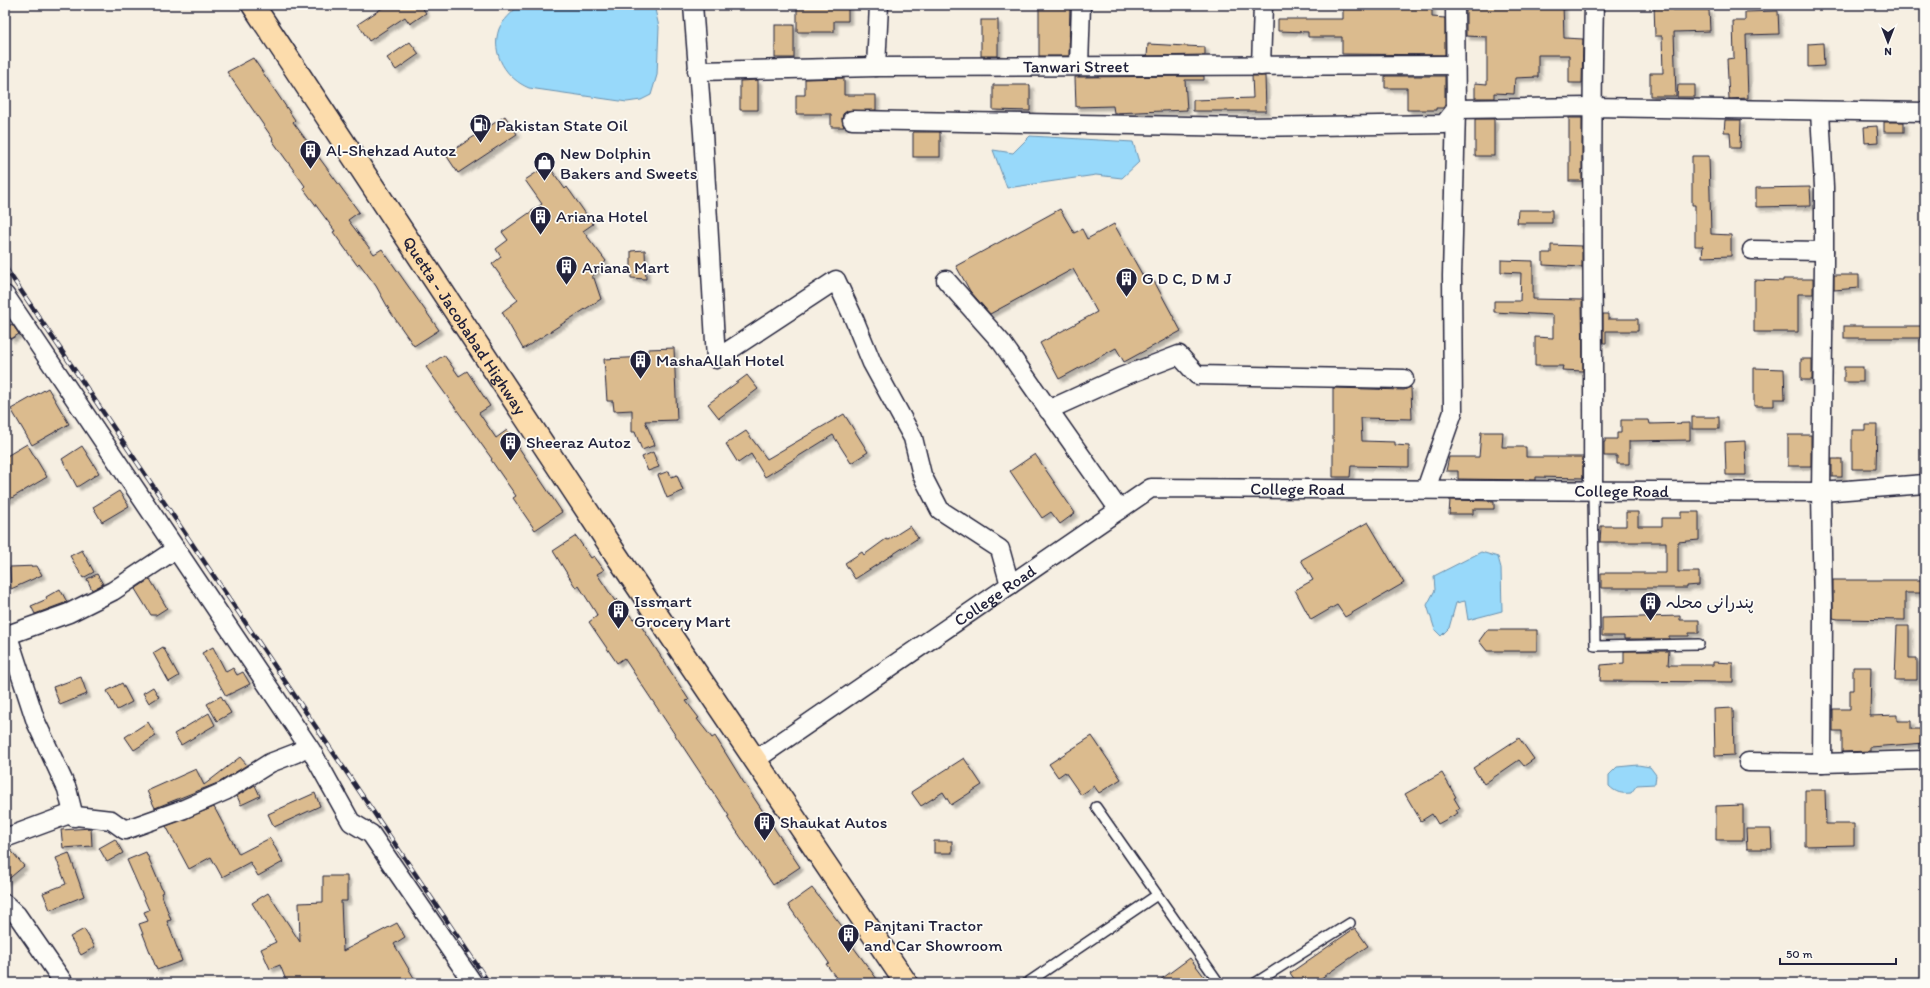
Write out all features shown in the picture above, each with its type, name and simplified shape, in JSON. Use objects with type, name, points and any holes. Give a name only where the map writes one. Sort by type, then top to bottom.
[{"type":"highway","name":"Quetta - Jacobabad Highway","points":[[253,5],[609,542],[906,983]]},
{"type":"street","points":[[693,5],[703,133],[716,359],[836,280],[872,363],[913,438],[922,475],[940,510],[1000,549],[1010,585]]},
{"type":"street","points":[[876,67],[879,5]]},
{"type":"street","points":[[1079,66],[1081,5]]},
{"type":"street","points":[[1261,66],[1263,5]]},
{"type":"street","points":[[1426,489],[1453,412],[1452,276],[1456,109],[1455,5]]},
{"type":"street","points":[[1593,490],[1594,328],[1591,107],[1594,5]]},
{"type":"street","name":"Tanwari Street","points":[[697,71],[876,67],[1455,65]]},
{"type":"street","points":[[1456,109],[1591,107],[1925,112]]},
{"type":"street","points":[[852,120],[1245,127],[1444,124],[1456,109]]},
{"type":"street","points":[[1820,111],[1824,187],[1821,492],[1823,604],[1822,763]]},
{"type":"street","points":[[1752,250],[1824,251]]},
{"type":"street","points":[[946,280],[1002,343],[1119,510]]},
{"type":"street","points":[[5,295],[12,319],[176,549],[308,746],[351,822],[371,834],[473,983]]},
{"type":"street","points":[[1048,410],[1121,377],[1178,356],[1197,375],[1404,379]]},
{"type":"street","name":"College Road","points":[[755,760],[1151,488],[1821,492],[1925,484]]},
{"type":"street","points":[[74,816],[68,789],[36,722],[7,636],[69,613],[113,591],[176,549]]},
{"type":"street","points":[[5,838],[67,816],[111,820],[125,830],[184,809],[225,791],[270,763],[296,753],[308,746]]},
{"type":"street","points":[[1748,762],[1822,763],[1925,760]]},
{"type":"street","points":[[5,904],[17,915],[64,983]]},
{"type":"lane","points":[[1593,490],[1595,646],[1699,644]]},
{"type":"lane","points":[[1096,807],[1219,983]]},
{"type":"lane","points":[[1027,983],[1157,896]]},
{"type":"lane","points":[[1255,983],[1350,924]]},
{"type":"water","points":[[519,5],[654,5],[659,27],[657,75],[651,95],[641,100],[627,102],[529,88],[521,84],[507,72],[502,64],[497,48],[497,38],[500,26]]},
{"type":"water","points":[[1030,136],[1133,142],[1139,162],[1122,178],[1096,175],[1007,188],[993,150],[1013,153]]},
{"type":"water","points":[[1481,552],[1498,557],[1501,568],[1502,611],[1468,620],[1465,601],[1456,603],[1449,628],[1441,636],[1435,630],[1427,605],[1435,590],[1434,576]]},
{"type":"water","points":[[1638,765],[1650,767],[1656,775],[1655,784],[1637,785],[1631,793],[1617,792],[1609,786],[1609,775],[1617,767]]},
{"type":"building","points":[[387,5],[423,5],[421,6],[426,13],[410,24],[405,17],[369,41],[358,24]]},
{"type":"building","points":[[797,5],[848,5],[848,21],[834,21],[834,32],[797,32]]},
{"type":"building","points":[[1039,5],[1070,5],[1069,56],[1039,56]]},
{"type":"building","points":[[1343,5],[1432,7],[1432,17],[1445,18],[1445,55],[1342,54],[1342,37],[1308,37],[1308,32],[1278,31],[1278,19],[1343,19]]},
{"type":"building","points":[[1466,5],[1563,5],[1564,38],[1583,39],[1582,83],[1569,83],[1569,55],[1538,55],[1538,77],[1515,78],[1514,94],[1494,93],[1494,98],[1475,98],[1475,83],[1487,84],[1487,37],[1466,36]]},
{"type":"building","points":[[1654,5],[1673,5],[1673,10],[1709,10],[1710,31],[1674,32],[1676,96],[1650,96],[1650,73],[1663,73],[1662,36],[1655,36]]},
{"type":"building","points":[[1778,11],[1779,34],[1746,35],[1748,98],[1729,99],[1727,59],[1734,58],[1733,21],[1745,21],[1745,12]]},
{"type":"building","points":[[981,20],[998,20],[998,56],[981,56]]},
{"type":"building","points":[[775,25],[794,25],[794,58],[775,58]]},
{"type":"building","points":[[410,42],[419,54],[396,70],[387,58]]},
{"type":"building","points":[[1823,43],[1824,66],[1808,67],[1808,44]]},
{"type":"building","points":[[1148,44],[1205,47],[1205,55],[1147,56]]},
{"type":"building","points":[[253,58],[295,120],[293,122],[359,212],[348,220],[374,254],[382,249],[439,330],[414,346],[391,313],[376,286],[359,263],[357,265],[333,232],[335,231],[303,188],[305,186],[272,140],[273,139],[227,72]]},
{"type":"building","points":[[1204,76],[1204,80],[1185,80],[1187,110],[1114,113],[1113,106],[1076,107],[1075,77]]},
{"type":"building","points":[[1252,76],[1265,76],[1266,111],[1193,111],[1193,100],[1253,98]]},
{"type":"building","points":[[1385,76],[1445,76],[1445,105],[1443,108],[1436,108],[1436,110],[1407,110],[1407,88],[1385,88]]},
{"type":"building","points":[[844,78],[844,95],[876,95],[876,110],[847,111],[843,114],[842,119],[844,127],[831,127],[831,114],[796,114],[796,95],[805,95],[805,79]]},
{"type":"building","points":[[758,80],[758,110],[740,110],[740,81]]},
{"type":"building","points":[[993,85],[1030,85],[1030,111],[993,110]]},
{"type":"building","points":[[1678,85],[1695,85],[1695,97],[1677,97]]},
{"type":"building","name":"Pakistan State Oil","points":[[505,116],[517,134],[458,173],[446,155]]},
{"type":"building","points":[[1569,118],[1582,118],[1582,181],[1569,181]]},
{"type":"building","points":[[1475,119],[1494,119],[1494,156],[1475,156]]},
{"type":"building","points":[[1725,120],[1741,120],[1740,148],[1731,148],[1730,132],[1724,132]]},
{"type":"building","points":[[1884,122],[1904,122],[1904,132],[1884,132]]},
{"type":"building","points":[[1877,126],[1878,142],[1865,143],[1864,127]]},
{"type":"building","points":[[913,132],[940,132],[940,157],[913,157]]},
{"type":"building","points":[[1692,156],[1709,156],[1711,234],[1731,235],[1731,256],[1702,257],[1703,246],[1695,246],[1695,205],[1692,205]]},
{"type":"building","points":[[548,165],[565,189],[567,187],[593,224],[583,231],[606,261],[591,278],[594,278],[601,299],[523,349],[502,312],[518,300],[492,264],[501,257],[496,249],[508,240],[502,232],[542,204],[525,180]]},
{"type":"building","points":[[1810,187],[1811,206],[1756,207],[1756,188]]},
{"type":"building","name":"G D C, D M J","points":[[1060,209],[1074,233],[1082,229],[1087,239],[1114,224],[1148,285],[1154,281],[1181,331],[1124,362],[1116,348],[1059,379],[1040,343],[1097,312],[1073,269],[990,314],[970,291],[956,266]]},
{"type":"building","points":[[1518,210],[1552,210],[1552,223],[1517,223]]},
{"type":"building","points":[[1551,245],[1582,246],[1582,267],[1543,265],[1543,253],[1551,253]]},
{"type":"building","points":[[645,250],[646,279],[631,278],[631,251]]},
{"type":"building","points":[[1501,260],[1533,261],[1533,299],[1582,300],[1583,371],[1562,370],[1563,366],[1535,366],[1535,337],[1553,338],[1553,315],[1494,312],[1494,301],[1520,301],[1521,273],[1501,272]]},
{"type":"building","points":[[1834,275],[1859,275],[1859,288],[1834,290]]},
{"type":"building","points":[[1783,279],[1813,279],[1813,294],[1798,294],[1798,332],[1754,332],[1754,280],[1783,281]]},
{"type":"building","points":[[1603,314],[1608,314],[1608,319],[1638,319],[1638,331],[1606,331],[1606,343],[1603,343]]},
{"type":"building","points":[[12,324],[19,334],[11,339],[5,328]]},
{"type":"building","points":[[1844,326],[1925,326],[1925,338],[1844,338]]},
{"type":"building","name":"MashaAllah Hotel","points":[[674,348],[677,420],[645,421],[655,445],[642,450],[635,432],[632,432],[632,410],[614,411],[613,401],[607,401],[604,359],[648,357],[648,349]]},
{"type":"building","points":[[444,355],[459,376],[467,371],[490,406],[479,413],[496,438],[507,430],[562,512],[535,530],[513,498],[516,496],[491,460],[492,459],[426,367]]},
{"type":"building","points":[[1801,359],[1812,359],[1812,380],[1801,380]]},
{"type":"building","points":[[1844,367],[1863,367],[1863,382],[1844,382]]},
{"type":"building","points":[[1754,368],[1784,369],[1785,399],[1774,399],[1774,406],[1754,406]]},
{"type":"building","points":[[747,375],[758,389],[719,418],[708,404]]},
{"type":"building","points":[[1411,387],[1412,419],[1361,418],[1362,441],[1395,442],[1395,445],[1409,446],[1409,467],[1351,466],[1350,477],[1333,477],[1333,388],[1404,390]]},
{"type":"building","points":[[48,388],[69,424],[32,445],[11,409]]},
{"type":"building","points":[[844,414],[868,452],[851,463],[833,435],[765,477],[751,454],[738,463],[726,444],[746,431],[767,459]]},
{"type":"building","points":[[1692,417],[1719,417],[1719,429],[1692,429]]},
{"type":"building","points":[[1621,420],[1649,420],[1650,424],[1690,423],[1690,440],[1629,441],[1629,464],[1617,464],[1617,456],[1604,456],[1604,442],[1605,439],[1617,439],[1617,433],[1621,433]]},
{"type":"building","points":[[1865,425],[1877,425],[1876,469],[1852,469],[1852,430],[1865,430]]},
{"type":"building","points":[[1481,432],[1503,432],[1502,447],[1526,447],[1526,457],[1583,457],[1583,478],[1536,477],[1536,480],[1458,479],[1458,471],[1446,471],[1449,457],[1479,457]]},
{"type":"building","points":[[1788,435],[1811,435],[1811,466],[1788,466]]},
{"type":"building","points":[[1745,441],[1746,475],[1726,475],[1725,442]]},
{"type":"building","points":[[27,444],[47,477],[5,502],[5,457]]},
{"type":"building","points":[[82,446],[99,473],[77,487],[62,459]]},
{"type":"building","points":[[653,452],[659,467],[648,471],[642,457]]},
{"type":"building","points":[[1035,454],[1075,513],[1060,524],[1051,512],[1042,518],[1010,471]]},
{"type":"building","points":[[1832,459],[1842,459],[1842,477],[1832,477]]},
{"type":"building","points":[[669,471],[671,477],[677,475],[683,491],[667,498],[658,475]]},
{"type":"building","points":[[119,491],[129,506],[102,522],[93,507]]},
{"type":"building","points":[[1450,500],[1494,501],[1494,509],[1473,509],[1473,514],[1449,514]]},
{"type":"building","points":[[1626,512],[1638,512],[1638,526],[1662,526],[1662,518],[1681,518],[1681,512],[1699,512],[1699,540],[1678,542],[1678,572],[1699,572],[1699,585],[1687,586],[1687,588],[1601,588],[1601,573],[1666,573],[1666,542],[1600,542],[1601,526],[1626,526]]},
{"type":"building","points":[[1368,522],[1404,583],[1345,617],[1337,605],[1311,620],[1295,590],[1313,580],[1301,560]]},
{"type":"building","points":[[910,526],[918,538],[855,579],[845,563],[862,552],[864,555],[886,539],[888,540]]},
{"type":"building","points":[[576,536],[591,558],[594,556],[604,570],[597,574],[615,601],[617,599],[633,619],[636,618],[689,700],[686,701],[699,718],[697,719],[712,738],[715,736],[744,783],[800,867],[773,885],[624,658],[617,663],[589,622],[597,616],[596,613],[579,586],[576,588],[553,551]]},
{"type":"building","points":[[82,550],[94,572],[83,578],[70,556]]},
{"type":"building","points":[[37,566],[42,575],[11,589],[10,567]]},
{"type":"building","points":[[97,574],[103,584],[92,590],[87,579]]},
{"type":"building","points":[[150,579],[167,608],[156,615],[151,615],[135,589]]},
{"type":"building","points":[[1833,580],[1925,580],[1925,593],[1905,593],[1905,620],[1838,619],[1833,618]]},
{"type":"building","points":[[60,589],[67,602],[35,614],[31,606],[47,599],[46,597]]},
{"type":"building","name":"پندرانی محلہ","points":[[1680,616],[1680,620],[1699,620],[1699,633],[1689,633],[1689,636],[1669,636],[1669,639],[1624,639],[1624,636],[1602,636],[1602,618]]},
{"type":"building","points":[[1897,626],[1909,626],[1909,658],[1917,658],[1917,680],[1895,680]]},
{"type":"building","points":[[1487,630],[1537,630],[1537,651],[1487,651],[1479,641]]},
{"type":"building","points":[[163,647],[179,676],[169,682],[153,653]]},
{"type":"building","points":[[213,647],[226,672],[233,668],[237,675],[243,672],[250,684],[226,696],[202,653]]},
{"type":"building","points":[[1624,651],[1669,651],[1668,665],[1713,665],[1713,662],[1733,663],[1733,682],[1600,681],[1601,665],[1624,663]]},
{"type":"building","points":[[1853,667],[1871,667],[1870,716],[1897,715],[1897,721],[1911,721],[1911,729],[1925,729],[1925,743],[1870,747],[1870,751],[1842,752],[1842,731],[1833,731],[1833,709],[1850,709],[1850,690],[1853,690]]},
{"type":"building","points":[[81,677],[87,694],[60,705],[53,687]]},
{"type":"building","points":[[122,683],[132,702],[117,710],[107,691]]},
{"type":"building","points":[[153,687],[159,697],[149,703],[143,693]]},
{"type":"building","points":[[221,696],[231,713],[217,721],[207,704]]},
{"type":"building","points":[[1733,708],[1734,755],[1715,756],[1714,709]]},
{"type":"building","points":[[209,713],[215,725],[181,745],[174,734]]},
{"type":"building","points":[[148,722],[156,736],[134,750],[125,737]]},
{"type":"building","points":[[1092,736],[1121,779],[1099,793],[1094,786],[1081,795],[1065,772],[1058,777],[1049,764]]},
{"type":"building","points":[[1519,738],[1534,759],[1524,766],[1519,760],[1484,784],[1473,768]]},
{"type":"building","points":[[240,757],[247,765],[220,782],[155,808],[147,791],[196,769],[204,785]]},
{"type":"building","points":[[964,758],[982,785],[951,805],[943,792],[921,806],[911,792]]},
{"type":"building","points":[[1442,773],[1456,797],[1454,798],[1460,808],[1456,810],[1458,813],[1438,824],[1432,814],[1421,821],[1405,794]]},
{"type":"building","points":[[255,785],[260,796],[241,805],[237,796]]},
{"type":"building","points":[[1805,790],[1825,790],[1826,824],[1854,824],[1854,845],[1805,846]]},
{"type":"building","points":[[315,793],[320,806],[274,827],[268,814]]},
{"type":"building","points":[[1743,805],[1743,840],[1716,840],[1716,806]]},
{"type":"building","points":[[214,807],[239,854],[270,838],[283,862],[258,876],[250,862],[222,877],[211,857],[189,869],[166,826]]},
{"type":"building","points":[[91,828],[92,846],[63,848],[61,830]]},
{"type":"building","points":[[1746,829],[1771,829],[1772,849],[1747,849]]},
{"type":"building","points":[[115,839],[123,853],[107,862],[99,848]]},
{"type":"building","points":[[934,841],[952,841],[952,853],[934,853]]},
{"type":"building","points":[[5,848],[9,848],[24,866],[5,882]]},
{"type":"building","points":[[146,852],[163,892],[161,893],[171,920],[167,921],[182,961],[157,970],[139,924],[148,921],[144,912],[149,910],[127,860]]},
{"type":"building","points":[[69,853],[84,896],[50,910],[43,893],[66,884],[56,858]]},
{"type":"building","points":[[323,876],[347,876],[347,901],[341,901],[343,951],[397,923],[405,937],[394,944],[417,983],[287,983],[280,965],[270,969],[261,949],[276,942],[252,903],[268,893],[300,942],[299,903],[323,902]]},
{"type":"building","points":[[812,888],[845,930],[844,931],[853,943],[851,944],[880,983],[840,983],[826,964],[829,963],[788,905]]},
{"type":"building","points":[[1355,928],[1368,946],[1314,983],[1297,983],[1290,973]]},
{"type":"building","points":[[84,929],[95,947],[81,955],[70,937]]},
{"type":"building","points":[[1190,958],[1209,983],[1156,983]]},
{"type":"railway","points":[[5,267],[489,983]]},
{"type":"place","name":"Pakistan State Oil","points":[[481,144]]},
{"type":"place","name":"Al-Shehzad Autoz","points":[[310,170]]},
{"type":"place","name":"New Dolphin Bakers and Sweets","points":[[544,182]]},
{"type":"place","name":"Ariana Hotel","points":[[540,236]]},
{"type":"place","name":"Ariana Mart","points":[[566,286]]},
{"type":"place","name":"G D C, D M J","points":[[1126,298]]},
{"type":"place","name":"MashaAllah Hotel","points":[[640,380]]},
{"type":"place","name":"Sheeraz Autoz","points":[[510,462]]},
{"type":"place","name":"پندرانی محلہ","points":[[1650,622]]},
{"type":"place","name":"Issmart Grocery Mart","points":[[619,630]]},
{"type":"place","name":"Shaukat Autos","points":[[764,842]]},
{"type":"place","name":"Panjtani Tractor and Car Showroom","points":[[849,954]]}]
